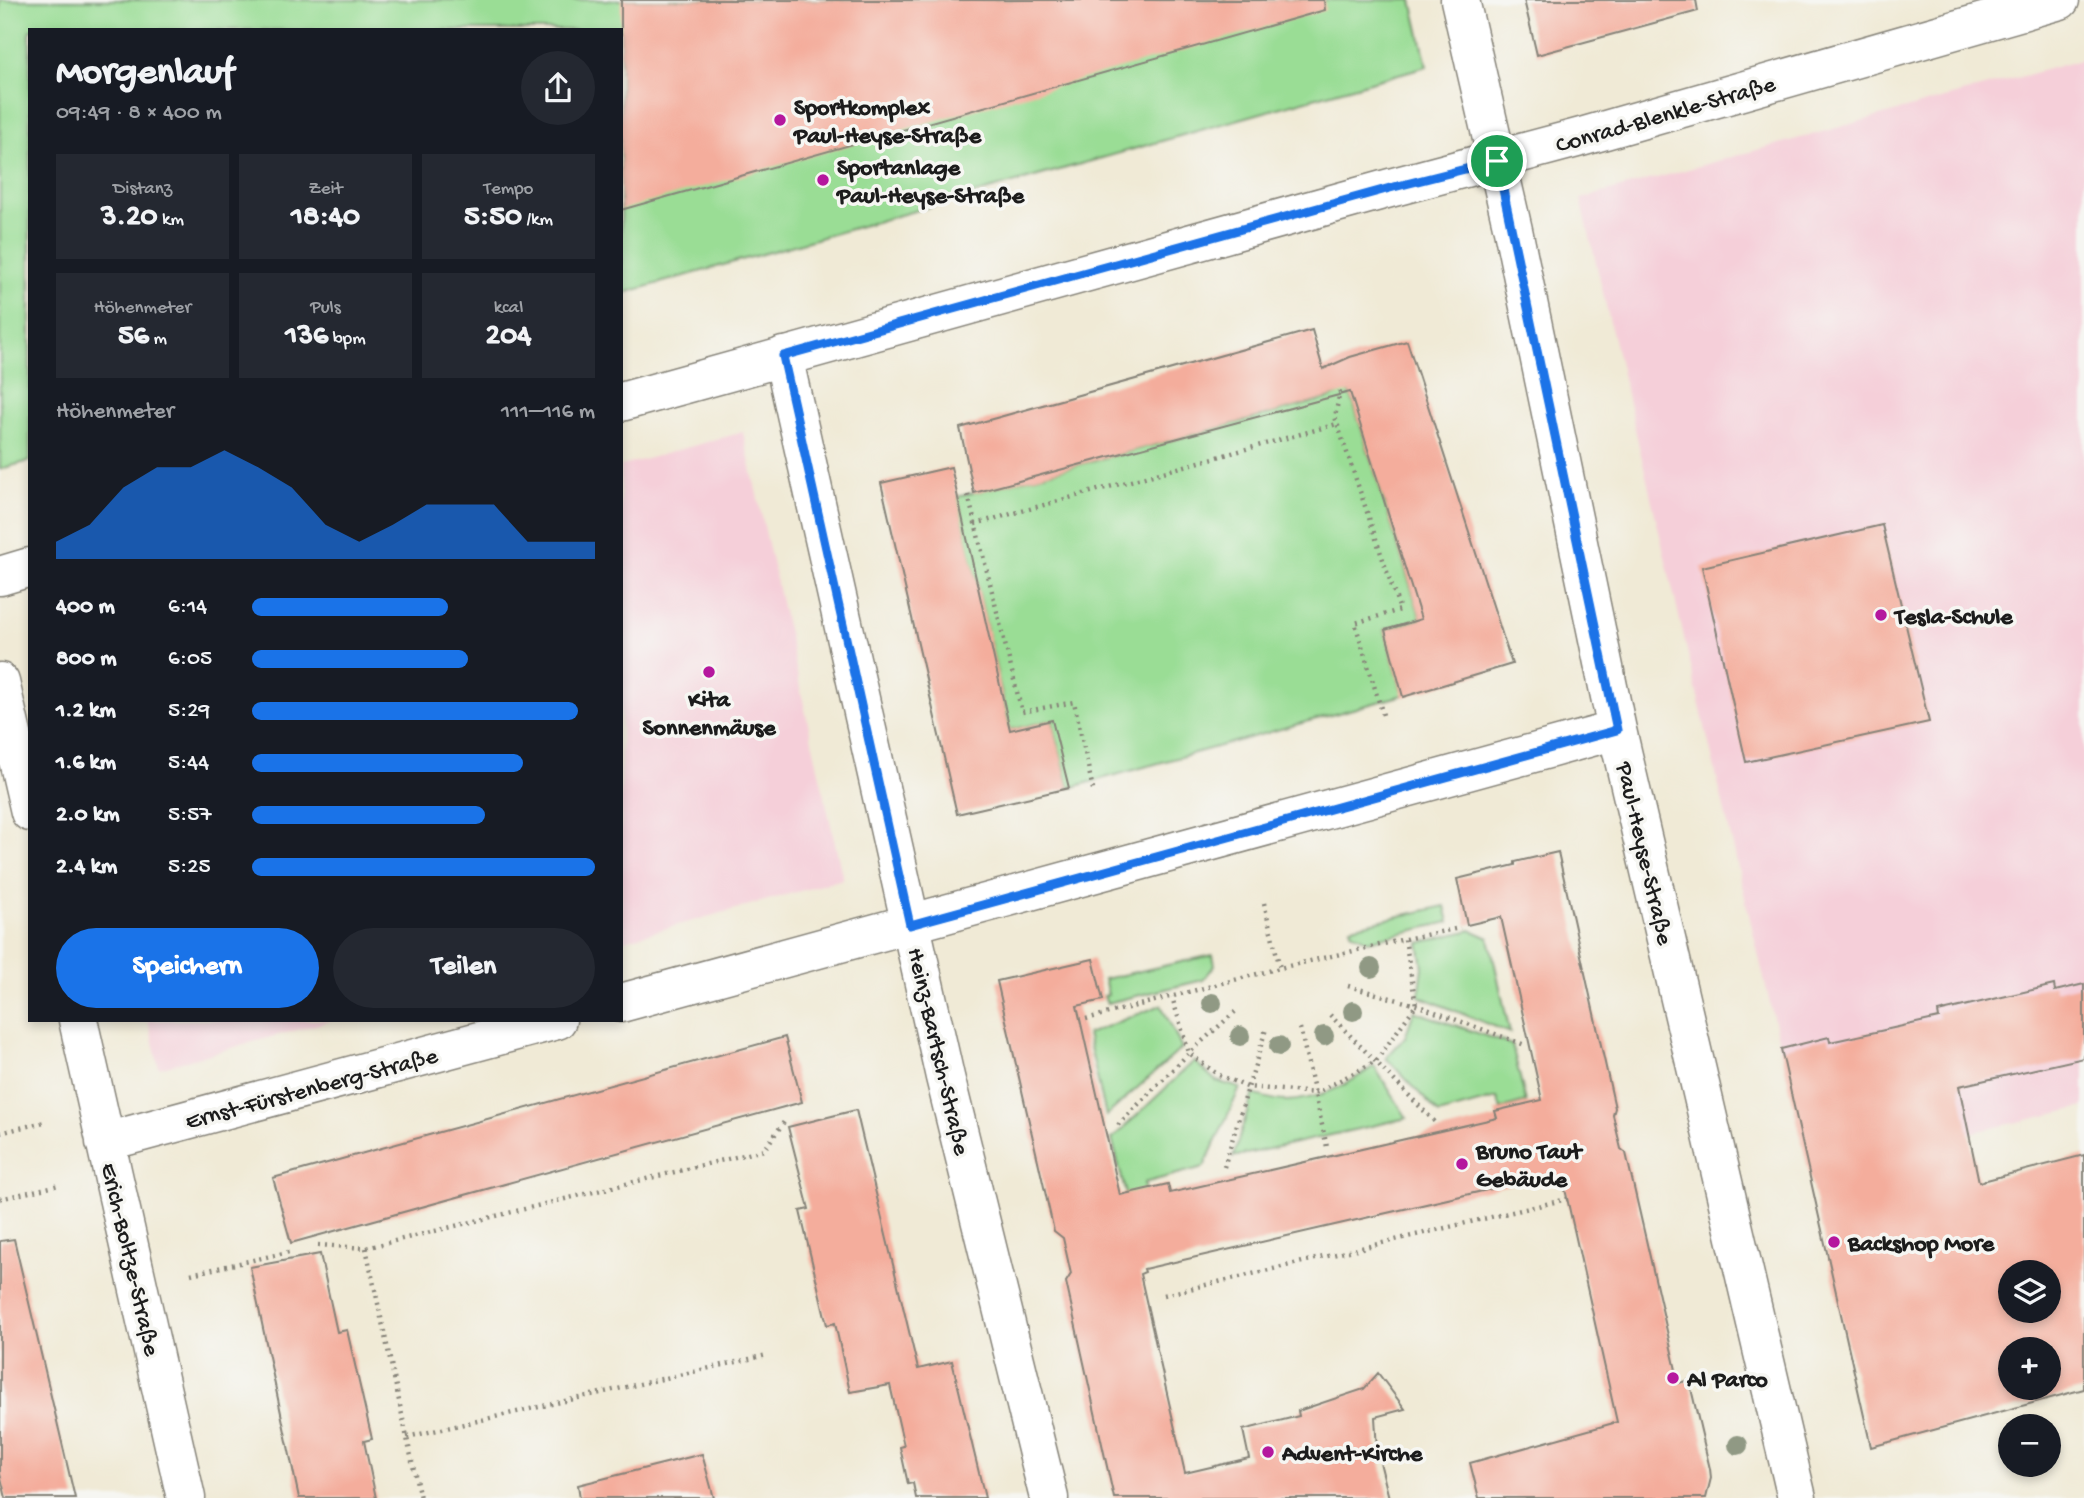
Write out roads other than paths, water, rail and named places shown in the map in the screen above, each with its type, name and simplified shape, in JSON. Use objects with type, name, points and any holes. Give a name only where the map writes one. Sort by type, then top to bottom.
[{"type":"street","name":"Paul-Heyse-Straße","points":[[1460,0],[1497,161],[1617,730],[1797,1498]]},
{"type":"street","name":"Conrad-Blenkle-Straße","points":[[623,401],[1497,161],[2060,0]]},
{"type":"street","name":"Heinz-Bartsch-Straße","points":[[783,356],[910,925],[1049,1498]]},
{"type":"street","points":[[0,576],[28,568]]},
{"type":"street","points":[[0,682],[28,803]]},
{"type":"street","points":[[623,1002],[1617,730]]},
{"type":"street","name":"Erich-Boltze-Straße","points":[[78,1022],[186,1498]]},
{"type":"street","name":"Ernst-Fürstenberg-Straße","points":[[105,1142],[550,1022]]},
{"type":"place","name":"Sportkomplex Paul-Heyse-Straße","points":[[780,120]]},
{"type":"place","name":"Sportanlage Paul-Heyse-Straße","points":[[823,180]]},
{"type":"place","name":"Tesla-Schule","points":[[1881,615]]},
{"type":"place","name":"Kita Sonnenmäuse","points":[[709,672]]},
{"type":"place","name":"Bruno Taut Gebäude","points":[[1462,1164]]},
{"type":"place","name":"Backshop More","points":[[1834,1242]]},
{"type":"place","name":"Al Parco","points":[[1673,1378]]},
{"type":"place","name":"Advent-Kirche","points":[[1268,1452]]}]
